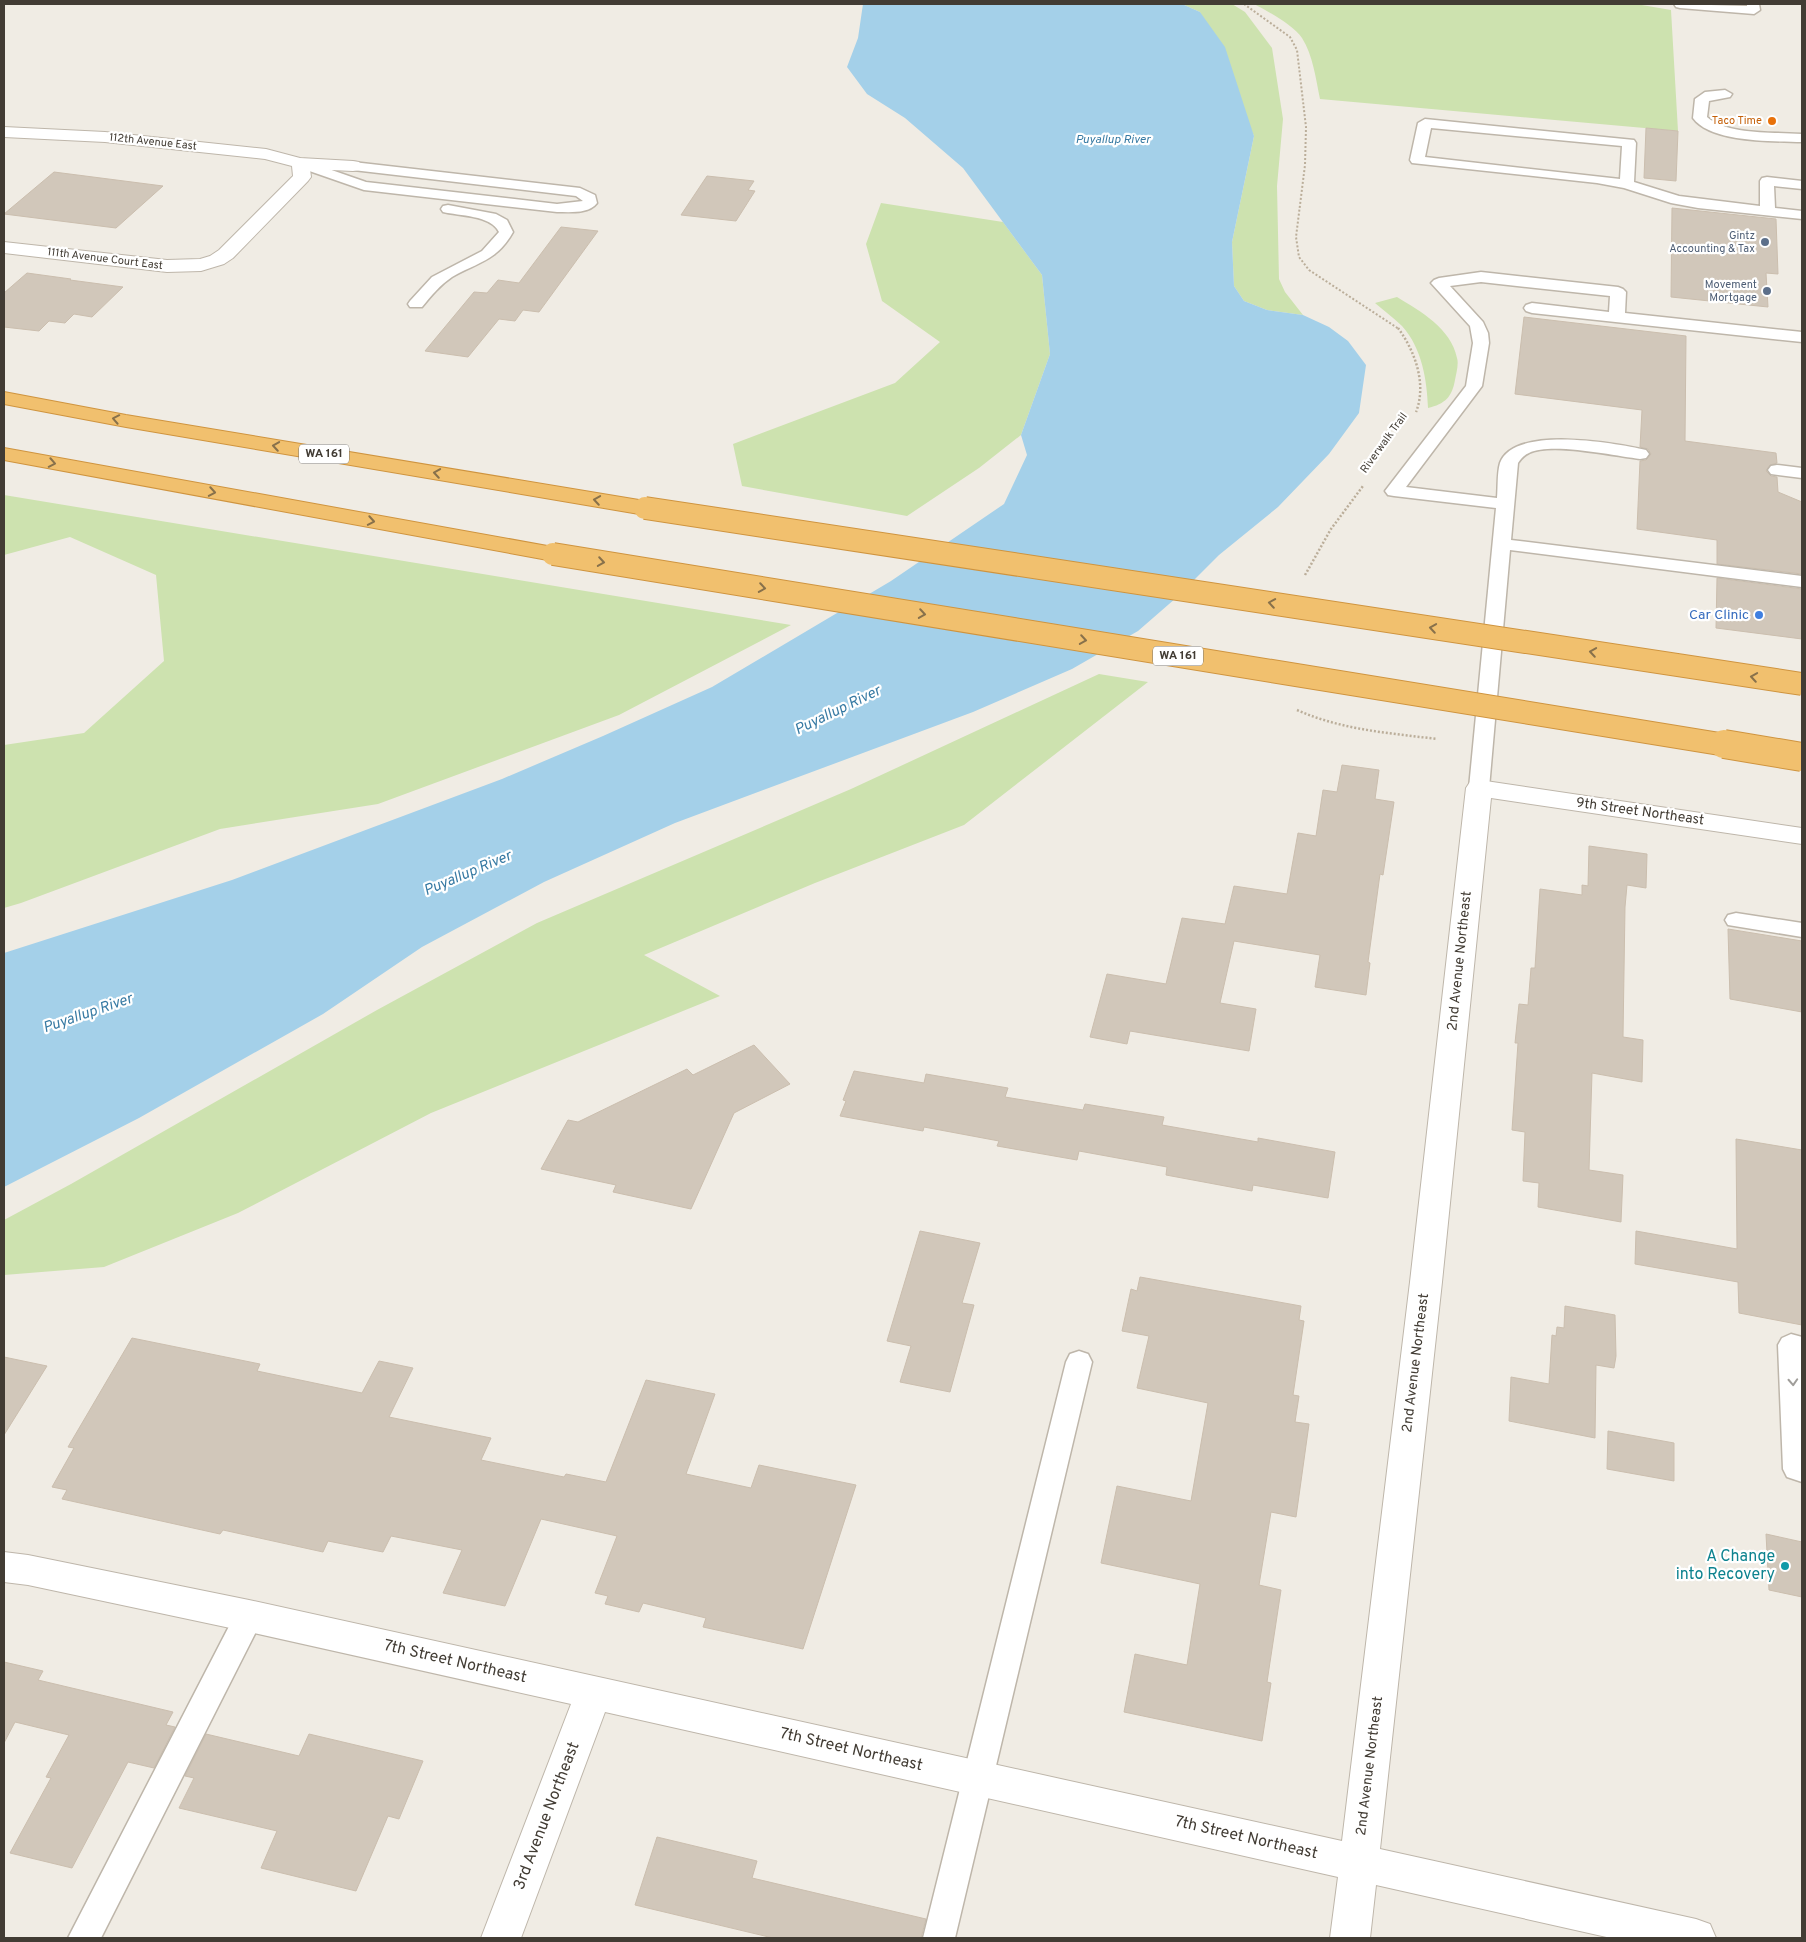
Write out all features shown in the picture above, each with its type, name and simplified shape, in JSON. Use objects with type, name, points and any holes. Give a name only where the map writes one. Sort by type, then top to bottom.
[{"type":"highway","name":"WA 161","points":[[4,398],[126,421],[645,508],[1802,684]]},
{"type":"highway","name":"WA 161","points":[[4,454],[553,554],[1802,757]]},
{"type":"street","name":"112th Avenue East","points":[[4,132],[105,137],[266,154],[300,163],[353,166]]},
{"type":"street","name":"111th Avenue Court East","points":[[4,247],[167,266],[207,263],[226,254],[302,176],[300,163]]},
{"type":"street","name":"9th Street Northeast","points":[[1478,788],[1802,836]]},
{"type":"street","name":"2nd Avenue Northeast","points":[[1350,1938],[1427,1272],[1478,788]]},
{"type":"street","name":"7th Street Northeast","points":[[4,1568],[28,1570],[249,1616],[1696,1938]]},
{"type":"street","name":"3rd Avenue Northeast","points":[[501,1938],[594,1693]]},
{"type":"lane","points":[[1680,4],[1754,10],[1753,4]]},
{"type":"lane","points":[[1725,94],[1710,95],[1702,99],[1700,118],[1704,123],[1732,132],[1802,138]]},
{"type":"lane","points":[[1627,184],[1629,143],[1425,123],[1417,160],[1597,179],[1627,184],[1676,200],[1698,204],[1802,215]]},
{"type":"lane","points":[[300,163],[364,186],[557,208],[580,207],[590,203],[590,198],[580,192],[353,166]]},
{"type":"lane","points":[[336,176],[344,186],[388,199],[491,217],[502,223],[506,232],[501,244],[486,256],[446,275],[433,284],[416,304]]},
{"type":"lane","points":[[1768,212],[1767,181],[1802,185]]},
{"type":"lane","points":[[1505,504],[1394,491],[1474,386],[1481,343],[1477,325],[1439,283],[1481,277],[1618,292],[1617,317]]},
{"type":"lane","points":[[1532,308],[1802,337]]},
{"type":"lane","points":[[1478,788],[1509,463],[1523,448],[1543,444],[1640,454]]},
{"type":"lane","points":[[1777,470],[1802,473]]},
{"type":"lane","points":[[1502,544],[1802,582]]},
{"type":"lane","points":[[1736,920],[1802,930]]},
{"type":"lane","points":[[1802,1347],[1791,1345],[1797,1469],[1802,1470]]},
{"type":"lane","points":[[939,1938],[1079,1362]]},
{"type":"lane","points":[[84,1938],[249,1616]]},
{"type":"path","name":"Riverwalk Trail","points":[[1244,4],[1290,37],[1297,50],[1306,127],[1305,165],[1296,237],[1299,257],[1309,270],[1397,326],[1409,343],[1421,384],[1420,402],[1414,418]]},
{"type":"path","name":"Riverwalk Trail","points":[[1305,575],[1331,528],[1366,481]]},
{"type":"path","points":[[1292,708],[1308,716],[1347,728],[1437,739]]},
{"type":"green space","points":[[1182,4],[1232,4],[1245,12],[1272,48],[1283,119],[1277,186],[1279,279],[1285,292],[1303,315],[1267,310],[1244,301],[1234,286],[1232,242],[1254,136],[1200,12]]},
{"type":"green space","points":[[1254,4],[1636,4],[1671,10],[1678,131],[1320,99],[1311,60],[1302,38],[1287,24]]},
{"type":"green space","points":[[881,203],[1003,222],[1042,275],[1050,354],[1021,435],[979,468],[907,516],[742,486],[733,444],[895,383],[940,342],[882,301],[866,244]]},
{"type":"green space","points":[[1397,297],[1425,315],[1441,329],[1454,347],[1458,363],[1452,391],[1443,402],[1428,408],[1425,376],[1414,344],[1402,326],[1375,303]]},
{"type":"green space","points":[[4,495],[791,625],[619,715],[378,804],[220,829],[4,908],[4,745],[84,733],[164,661],[156,575],[70,537],[4,555]]},
{"type":"green space","points":[[1099,674],[1148,682],[964,825],[815,883],[644,955],[720,996],[431,1113],[238,1213],[104,1267],[4,1275],[4,1220],[377,1010],[537,923],[851,789]]},
{"type":"water","name":"Puyallup River","points":[[863,4],[1182,4],[1200,12],[1225,47],[1254,136],[1232,242],[1234,286],[1244,301],[1267,310],[1303,315],[1329,327],[1348,341],[1366,365],[1359,413],[1329,454],[1278,507],[1219,555],[1176,598],[1138,631],[1072,669],[973,712],[675,823],[544,882],[422,947],[323,1014],[139,1118],[4,1187],[4,953],[232,880],[502,779],[603,736],[712,687],[891,581],[1004,504],[1027,455],[1021,435],[1050,354],[1042,275],[963,168],[905,118],[867,94],[847,67],[858,38]]},
{"type":"building","points":[[1646,128],[1678,131],[1676,181],[1644,178]]},
{"type":"building","points":[[54,172],[163,186],[116,228],[4,214]]},
{"type":"building","points":[[707,176],[754,181],[748,190],[755,191],[736,221],[681,215]]},
{"type":"building","points":[[1672,208],[1776,219],[1778,274],[1766,273],[1768,307],[1671,297]]},
{"type":"building","points":[[561,227],[598,231],[539,312],[523,310],[515,321],[499,319],[468,357],[425,351],[474,292],[487,293],[498,280],[519,283]]},
{"type":"building","points":[[27,273],[123,287],[92,317],[74,314],[65,323],[49,321],[39,331],[4,327],[4,293]]},
{"type":"building","points":[[1524,317],[1686,336],[1685,441],[1776,453],[1777,463],[1770,465],[1766,471],[1771,476],[1777,477],[1778,492],[1802,502],[1802,574],[1717,564],[1717,540],[1637,529],[1640,461],[1646,460],[1651,454],[1648,449],[1640,447],[1642,410],[1515,394]]},
{"type":"building","name":"Car Clinic","points":[[1717,578],[1802,589],[1802,639],[1716,628]]},
{"type":"building","points":[[1342,765],[1379,770],[1375,799],[1394,802],[1383,875],[1380,874],[1368,962],[1370,963],[1366,995],[1315,987],[1320,955],[1234,941],[1220,1003],[1256,1009],[1249,1051],[1130,1031],[1127,1044],[1090,1037],[1107,974],[1166,984],[1182,918],[1225,924],[1234,886],[1287,894],[1298,833],[1316,836],[1323,790],[1337,792]]},
{"type":"building","points":[[1589,846],[1647,854],[1646,888],[1627,885],[1625,907],[1623,1037],[1643,1040],[1642,1082],[1592,1073],[1589,1170],[1623,1175],[1621,1222],[1538,1207],[1539,1183],[1523,1181],[1525,1132],[1512,1130],[1518,1043],[1515,1043],[1519,1004],[1528,1005],[1531,968],[1535,968],[1540,889],[1582,895],[1582,885],[1588,886]]},
{"type":"building","points":[[1728,929],[1802,941],[1802,1012],[1730,999]]},
{"type":"building","points":[[754,1045],[790,1084],[734,1113],[691,1209],[613,1192],[616,1185],[541,1169],[568,1120],[578,1122],[687,1069],[693,1075]]},
{"type":"building","points":[[854,1071],[924,1083],[926,1074],[1008,1088],[1005,1097],[1083,1110],[1085,1104],[1164,1117],[1162,1125],[1258,1142],[1258,1138],[1335,1152],[1328,1198],[1253,1185],[1252,1191],[1166,1175],[1167,1167],[1079,1151],[1077,1160],[997,1146],[999,1141],[924,1127],[923,1131],[840,1116],[846,1101],[843,1100]]},
{"type":"building","points":[[1736,1139],[1802,1150],[1802,1325],[1739,1313],[1738,1282],[1635,1264],[1636,1231],[1737,1249]]},
{"type":"building","points":[[920,1231],[980,1243],[962,1303],[974,1305],[950,1392],[900,1382],[911,1346],[887,1341]]},
{"type":"building","points":[[1140,1277],[1301,1306],[1299,1320],[1304,1321],[1293,1395],[1299,1396],[1295,1422],[1309,1424],[1296,1517],[1271,1512],[1259,1585],[1281,1590],[1267,1682],[1271,1683],[1262,1741],[1124,1712],[1135,1654],[1187,1665],[1200,1584],[1101,1563],[1117,1486],[1191,1501],[1208,1403],[1137,1388],[1149,1336],[1122,1331],[1131,1289],[1137,1291]]},
{"type":"building","points":[[1565,1306],[1615,1315],[1616,1356],[1614,1368],[1596,1365],[1595,1438],[1509,1421],[1511,1377],[1549,1384],[1552,1335],[1556,1336],[1557,1327],[1564,1328]]},
{"type":"building","points":[[132,1338],[260,1364],[257,1371],[362,1393],[379,1361],[413,1368],[389,1417],[491,1438],[481,1460],[564,1477],[566,1474],[606,1482],[646,1380],[715,1394],[686,1474],[751,1488],[759,1465],[856,1485],[803,1649],[703,1627],[706,1618],[643,1603],[639,1612],[605,1604],[608,1596],[595,1593],[617,1536],[541,1519],[505,1606],[443,1593],[462,1550],[391,1536],[383,1552],[328,1541],[323,1552],[223,1530],[220,1534],[62,1499],[67,1490],[52,1487],[74,1448],[68,1447]]},
{"type":"building","points":[[4,1357],[47,1366],[4,1435]]},
{"type":"building","points":[[1608,1431],[1674,1443],[1674,1481],[1607,1469]]},
{"type":"building","name":"A Change into Recovery","points":[[1766,1534],[1802,1542],[1802,1597],[1769,1590]]},
{"type":"building","points":[[4,1662],[43,1671],[38,1680],[173,1712],[166,1725],[175,1727],[154,1768],[128,1762],[72,1868],[10,1853],[51,1778],[46,1777],[69,1735],[15,1722],[4,1743]]},
{"type":"building","points":[[206,1734],[299,1756],[309,1734],[423,1761],[399,1819],[388,1816],[356,1891],[261,1868],[277,1831],[179,1808],[194,1778],[185,1776]]},
{"type":"building","points":[[657,1837],[757,1861],[752,1878],[926,1919],[921,1938],[773,1938],[635,1905]]},
{"type":"place","name":"Taco Time","points":[[1772,121]]},
{"type":"place","name":"Gintz Accounting & Tax","points":[[1765,242]]},
{"type":"place","name":"Movement Mortgage","points":[[1767,291]]},
{"type":"place","name":"Car Clinic","points":[[1759,615]]},
{"type":"place","name":"A Change into Recovery","points":[[1785,1566]]}]
